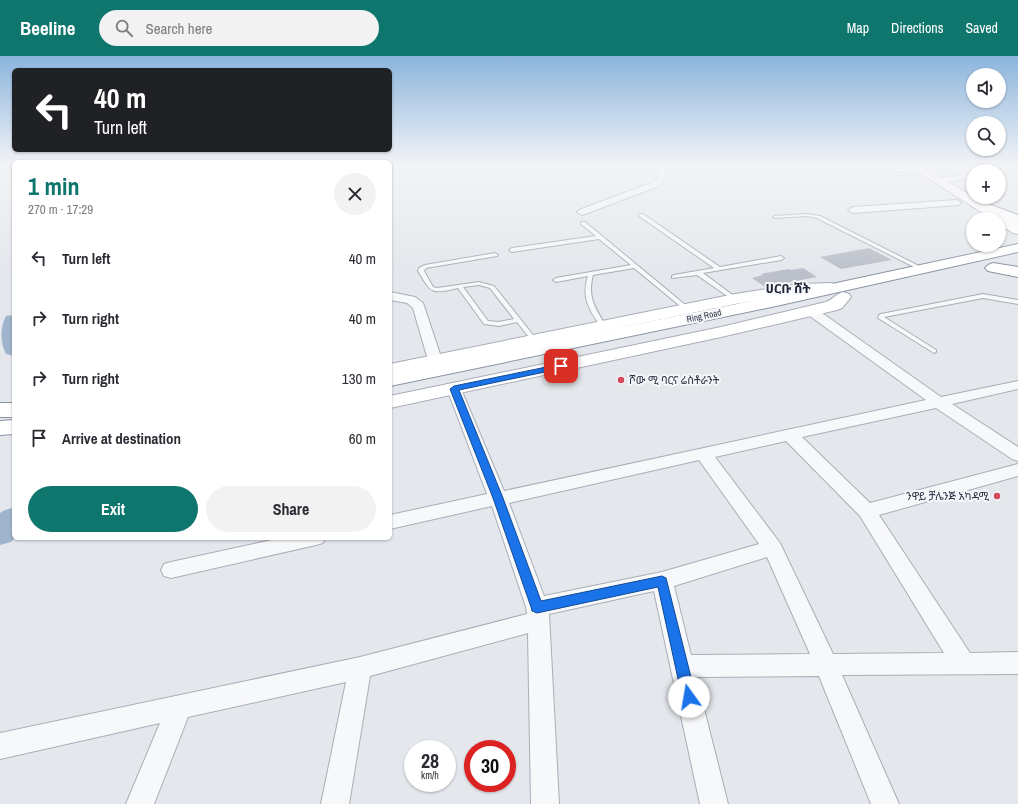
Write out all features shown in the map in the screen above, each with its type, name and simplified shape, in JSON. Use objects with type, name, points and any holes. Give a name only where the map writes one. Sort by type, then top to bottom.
[{"type":"main road","points":[[953,201],[973,212]]},
{"type":"main road","points":[[962,201],[974,212]]},
{"type":"main road","points":[[1006,218],[1018,220]]},
{"type":"main road","points":[[1006,225],[1018,230]]},
{"type":"main road","points":[[1006,237],[1018,246]]},
{"type":"main road","name":"Ring Road","points":[[392,393],[837,293],[922,269],[1018,246]]},
{"type":"main road","points":[[969,258],[982,252]]},
{"type":"main road","name":"Ring Road","points":[[392,380],[768,302],[914,282],[1018,263]]},
{"type":"main road","points":[[993,268],[1018,272]]},
{"type":"main road","points":[[392,370],[687,309],[792,290],[837,293],[836,304],[811,311],[721,332],[392,402]]},
{"type":"main road","points":[[0,410],[12,410]]},
{"type":"main road","points":[[0,428],[12,427]]},
{"type":"street","points":[[582,212],[611,201]]},
{"type":"street","points":[[852,210],[956,203]]},
{"type":"street","points":[[392,296],[411,300],[419,306],[435,360]]},
{"type":"street","points":[[811,311],[938,402],[1018,455]]},
{"type":"street","points":[[392,522],[1018,385]]},
{"type":"street","points":[[454,389],[498,498],[538,614],[545,804]]},
{"type":"street","points":[[1002,389],[1018,394]]},
{"type":"street","points":[[789,434],[867,511],[964,664]]},
{"type":"street","points":[[703,453],[773,548],[826,665],[885,804]]},
{"type":"street","points":[[867,511],[1018,470]]},
{"type":"street","points":[[172,570],[307,540]]},
{"type":"street","points":[[0,746],[360,668],[538,614],[662,581],[773,548]]},
{"type":"street","points":[[662,581],[714,804]]},
{"type":"street","points":[[682,666],[1018,663]]},
{"type":"street","points":[[334,804],[360,668]]},
{"type":"street","points":[[140,804],[179,708]]},
{"type":"lane","points":[[641,215],[719,269]]},
{"type":"lane","points":[[775,217],[807,215],[818,217],[922,269]]},
{"type":"lane","points":[[584,224],[687,309]]},
{"type":"lane","points":[[512,250],[600,237]]},
{"type":"lane","points":[[495,255],[425,267],[421,269],[421,271],[431,288],[443,290],[479,283],[487,284],[492,287],[534,340]]},
{"type":"lane","points":[[674,278],[781,258]]},
{"type":"lane","points":[[556,280],[635,266]]},
{"type":"lane","points":[[699,273],[735,300]]},
{"type":"lane","points":[[591,274],[586,291],[590,304],[603,326]]},
{"type":"lane","points":[[460,287],[486,323],[491,325],[519,320]]},
{"type":"lane","points":[[934,351],[881,316],[983,296],[1018,302]]},
{"type":"building","points":[[869,248],[892,260],[841,269],[820,257]]},
{"type":"building","points":[[803,268],[817,277],[765,287],[752,278],[763,275],[761,274]]},
{"type":"waterway","points":[[12,331],[12,340]]},
{"type":"waterway","points":[[0,533],[12,521]]},
{"type":"place","name":"ሾው ሚ ባርና ሬስቶራንት","points":[[621,380]]},
{"type":"place","name":"ንዋይ ቻሌንጅ አካዳሚ","points":[[997,496]]},
{"type":"district","name":"ሀርቡ ሸት","points":[[788,288]]},
{"type":"route","points":[[561,366],[454,389],[498,498],[537,607],[662,581],[689,697]]}]
